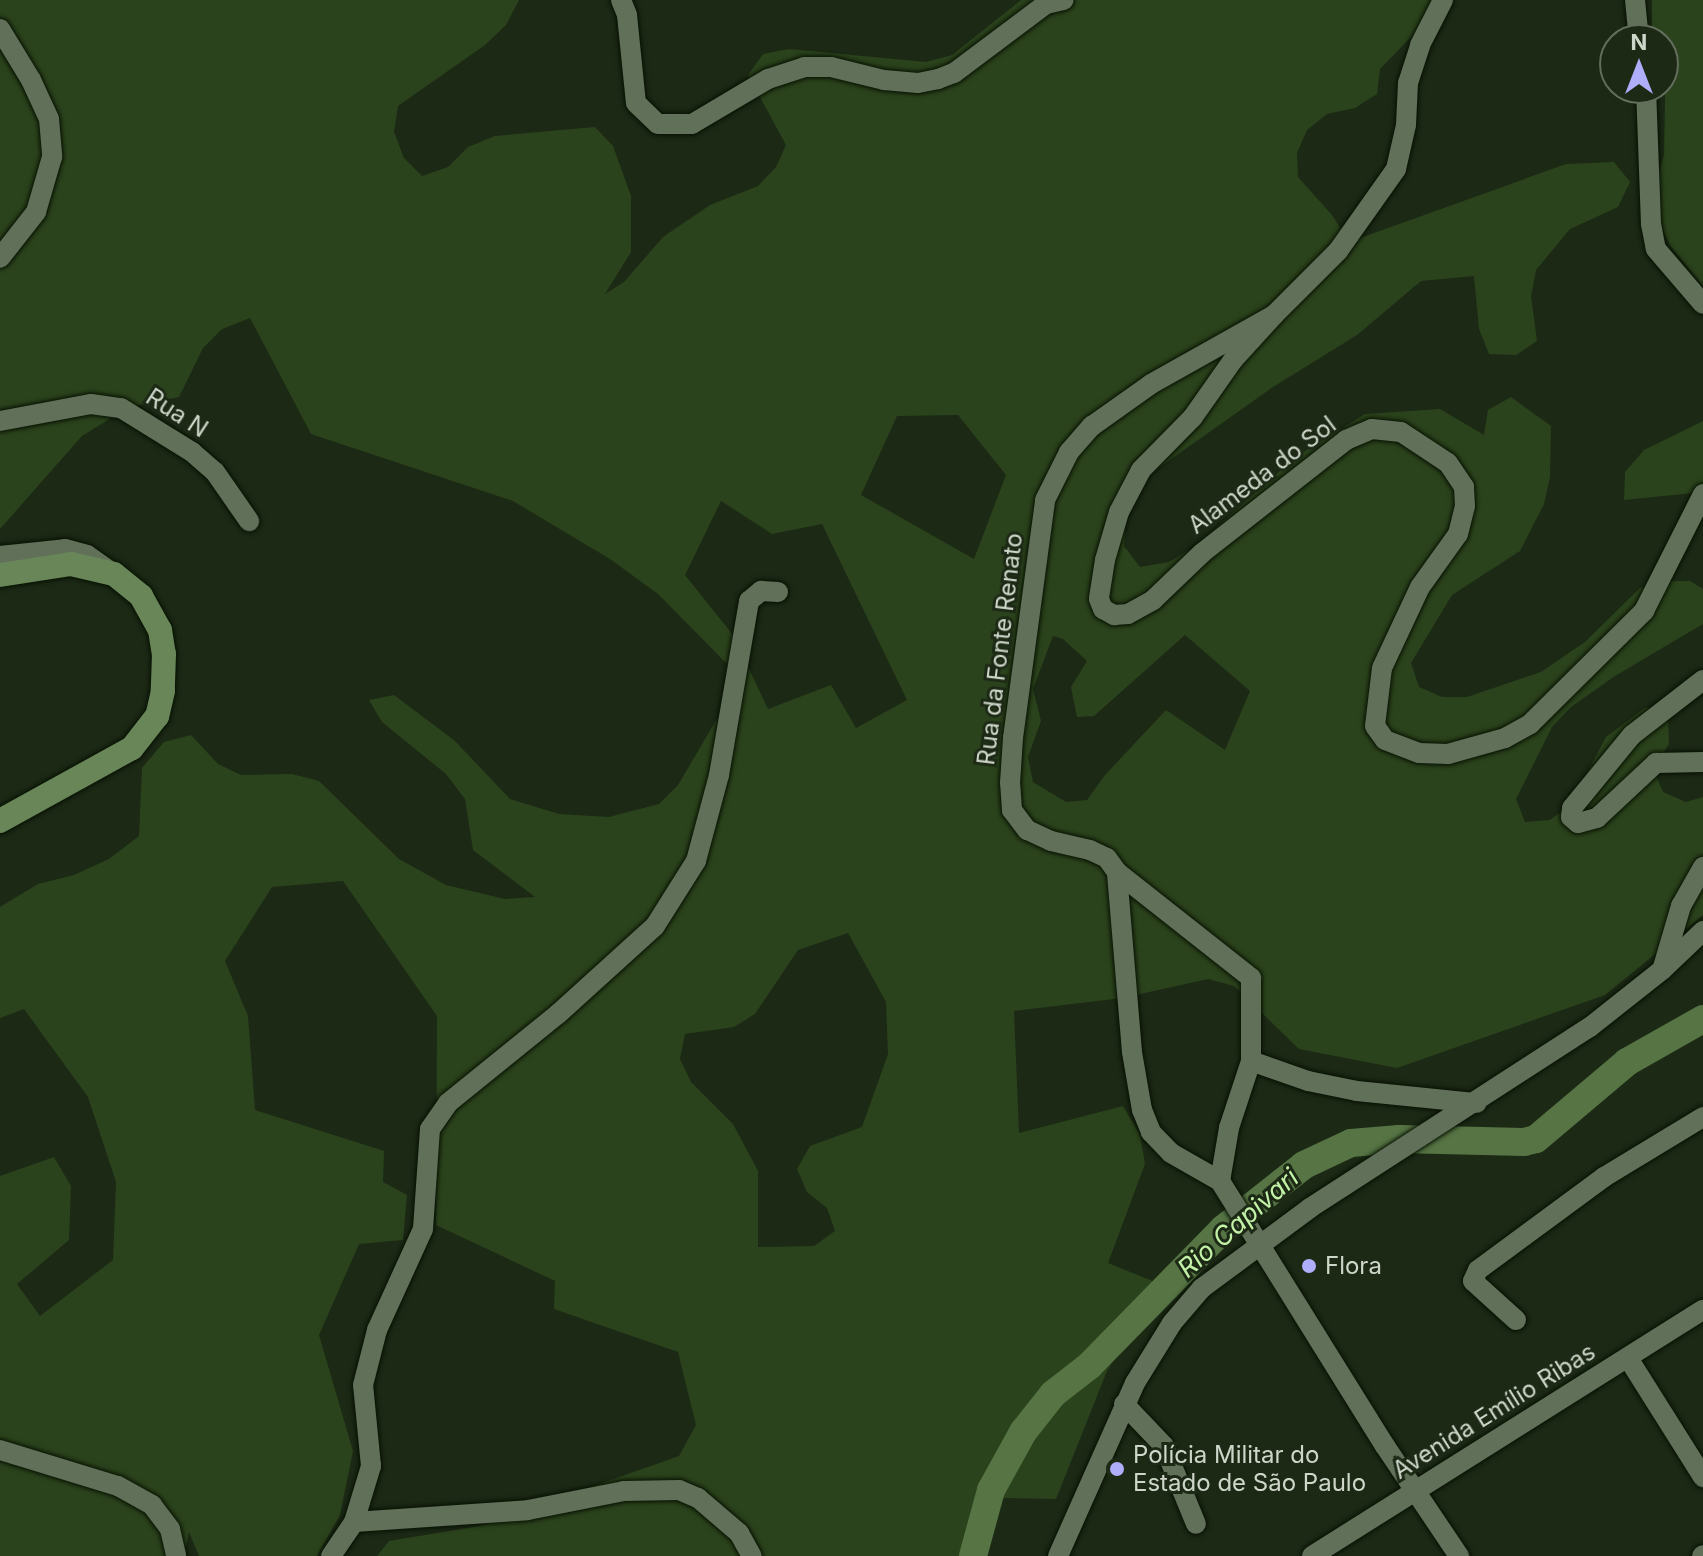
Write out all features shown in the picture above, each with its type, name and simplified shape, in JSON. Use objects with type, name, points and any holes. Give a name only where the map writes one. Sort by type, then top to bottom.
[{"type":"main road","points":[[0,575],[71,564],[114,574],[141,596],[160,630],[164,654],[163,691],[157,716],[132,748],[0,821]]},
{"type":"street","points":[[621,0],[627,15],[636,103],[658,124],[692,124],[768,79],[804,67],[831,67],[884,80],[918,83],[938,79],[954,73],[1046,4],[1064,0]]},
{"type":"street","points":[[1274,315],[1338,251],[1396,169],[1406,125],[1408,83],[1420,45],[1443,0]]},
{"type":"street","points":[[1635,0],[1637,24]]},
{"type":"street","points":[[0,29],[31,80],[49,119],[52,157],[36,212],[0,258]]},
{"type":"street","points":[[1647,104],[1651,224],[1656,249],[1703,304]]},
{"type":"street","name":"Alameda do Sol","points":[[1274,315],[1233,360],[1193,417],[1141,470],[1119,512],[1105,560],[1099,599],[1103,609],[1114,615],[1128,614],[1153,600],[1202,553],[1346,440],[1372,429],[1401,432],[1448,463],[1464,487],[1465,506],[1458,534],[1420,587],[1382,668],[1375,726],[1385,740],[1419,753],[1448,754],[1505,738],[1530,724],[1644,611],[1703,494]]},
{"type":"street","name":"Rua da Fonte Renato","points":[[1251,1061],[1251,978],[1117,872],[1107,858],[1090,850],[1051,841],[1027,830],[1012,810],[1010,783],[1013,738],[1045,500],[1069,452],[1092,426],[1151,384],[1274,315]]},
{"type":"street","name":"Rua N","points":[[0,421],[91,404],[121,408],[192,452],[215,472],[249,521]]},
{"type":"street","points":[[0,556],[65,549],[87,555],[114,574]]},
{"type":"street","points":[[331,1556],[354,1522],[371,1466],[363,1385],[377,1330],[423,1229],[430,1129],[448,1103],[558,1014],[655,926],[696,861],[719,775],[749,601],[761,591],[778,592]]},
{"type":"street","points":[[1703,680],[1632,735],[1572,808],[1571,817],[1578,823],[1597,818],[1656,763],[1703,762]]},
{"type":"street","points":[[1662,970],[1681,906],[1703,867]]},
{"type":"street","points":[[1117,872],[1132,1052],[1142,1110],[1151,1132],[1171,1153],[1223,1186],[1459,1556]]},
{"type":"street","points":[[1058,1556],[1124,1404],[1172,1323],[1202,1288],[1256,1240],[1403,1151],[1590,1027],[1662,970],[1703,931]]},
{"type":"street","points":[[1223,1186],[1229,1128],[1251,1061],[1308,1081],[1357,1091],[1476,1103]]},
{"type":"street","points":[[1516,1320],[1473,1281],[1478,1270],[1604,1177],[1703,1117]]},
{"type":"street","name":"Avenida Emílio Ribas","points":[[1312,1556],[1703,1310]]},
{"type":"street","points":[[1628,1358],[1703,1477]]},
{"type":"street","points":[[1124,1404],[1164,1446],[1196,1524]]},
{"type":"street","points":[[0,1450],[118,1486],[152,1505],[170,1529],[176,1556]]},
{"type":"street","points":[[354,1522],[528,1510],[624,1491],[679,1490],[698,1498],[739,1533],[752,1556]]},
{"type":"green space","points":[[0,0],[519,0],[506,25],[485,45],[398,106],[394,132],[404,158],[422,176],[448,167],[468,147],[495,136],[595,127],[613,146],[631,196],[631,252],[605,294],[624,282],[663,237],[710,205],[758,186],[776,167],[786,145],[748,75],[763,54],[789,49],[926,62],[952,55],[1021,0],[1447,0],[1380,69],[1377,94],[1355,108],[1327,114],[1307,130],[1297,153],[1298,177],[1332,215],[1349,242],[1566,164],[1614,162],[1630,182],[1618,207],[1570,229],[1536,270],[1531,296],[1537,341],[1516,355],[1489,354],[1479,329],[1474,276],[1421,281],[1357,335],[1273,387],[1160,467],[1147,472],[1126,518],[1124,546],[1140,567],[1169,562],[1194,547],[1297,456],[1365,414],[1440,409],[1484,435],[1488,410],[1511,397],[1551,426],[1550,477],[1544,504],[1520,551],[1452,595],[1411,663],[1419,687],[1442,697],[1467,697],[1541,672],[1585,642],[1640,588],[1665,581],[1690,581],[1703,589],[1703,624],[1615,676],[1571,707],[1552,727],[1516,799],[1525,822],[1550,820],[1570,805],[1606,737],[1646,707],[1668,719],[1669,744],[1653,769],[1663,792],[1686,802],[1703,797],[1703,915],[1605,995],[1397,1068],[1299,1049],[1234,986],[1208,979],[1122,998],[1014,1011],[1019,1133],[1123,1106],[1140,1135],[1145,1164],[1108,1263],[1160,1284],[1107,1371],[1056,1499],[1000,1498],[989,1517],[983,1556],[377,1556],[389,1541],[480,1526],[679,1456],[696,1425],[678,1352],[554,1309],[555,1281],[436,1225],[437,1016],[343,881],[272,887],[225,961],[248,1016],[255,1110],[384,1151],[383,1182],[407,1195],[403,1240],[359,1244],[319,1335],[353,1451],[340,1515],[317,1556],[199,1556],[189,1532],[184,1556],[0,1556],[0,1176],[54,1157],[71,1186],[69,1240],[17,1284],[40,1316],[113,1260],[116,1182],[88,1097],[24,1009],[0,1018],[0,907],[38,884],[74,875],[109,859],[139,836],[142,768],[164,742],[191,735],[218,764],[241,775],[292,774],[319,781],[399,859],[446,885],[505,899],[535,897],[473,850],[465,799],[446,774],[382,722],[369,700],[394,695],[455,741],[510,799],[559,814],[609,817],[659,804],[678,785],[731,695],[733,670],[658,594],[610,559],[513,501],[311,434],[250,318],[222,329],[203,348],[179,397],[129,407],[82,436],[0,529]],"holes":[[[958,415],[1006,475],[974,559],[861,495],[897,416]],[[721,501],[772,534],[822,524],[907,700],[856,728],[831,685],[768,709],[733,635],[685,575]],[[1185,635],[1250,691],[1225,750],[1166,710],[1105,775],[1087,800],[1066,802],[1033,782],[1028,757],[1041,721],[1033,689],[1053,636],[1063,639],[1087,661],[1071,687],[1077,717],[1094,716]],[[848,933],[886,1002],[888,1054],[862,1127],[810,1146],[797,1169],[807,1192],[827,1208],[835,1231],[814,1246],[758,1247],[758,1171],[733,1124],[691,1082],[680,1059],[685,1034],[734,1027],[755,1014],[798,950]]]},
{"type":"green space","points":[[1652,0],[1703,0],[1703,286],[1670,245],[1659,221],[1657,180],[1664,155],[1665,104],[1679,104],[1679,24],[1652,24]]},
{"type":"green space","points":[[1703,421],[1703,492],[1624,500],[1625,472],[1644,450]]},
{"type":"waterway","name":"Rio Capivari","points":[[973,1556],[991,1490],[1023,1432],[1053,1394],[1089,1366],[1223,1229],[1304,1165],[1351,1143],[1399,1139],[1524,1142],[1536,1139],[1627,1062],[1703,1019]]},
{"type":"place","name":"Flora","points":[[1309,1266]]},
{"type":"place","name":"Polícia Militar do Estado de São Paulo","points":[[1117,1469]]}]
